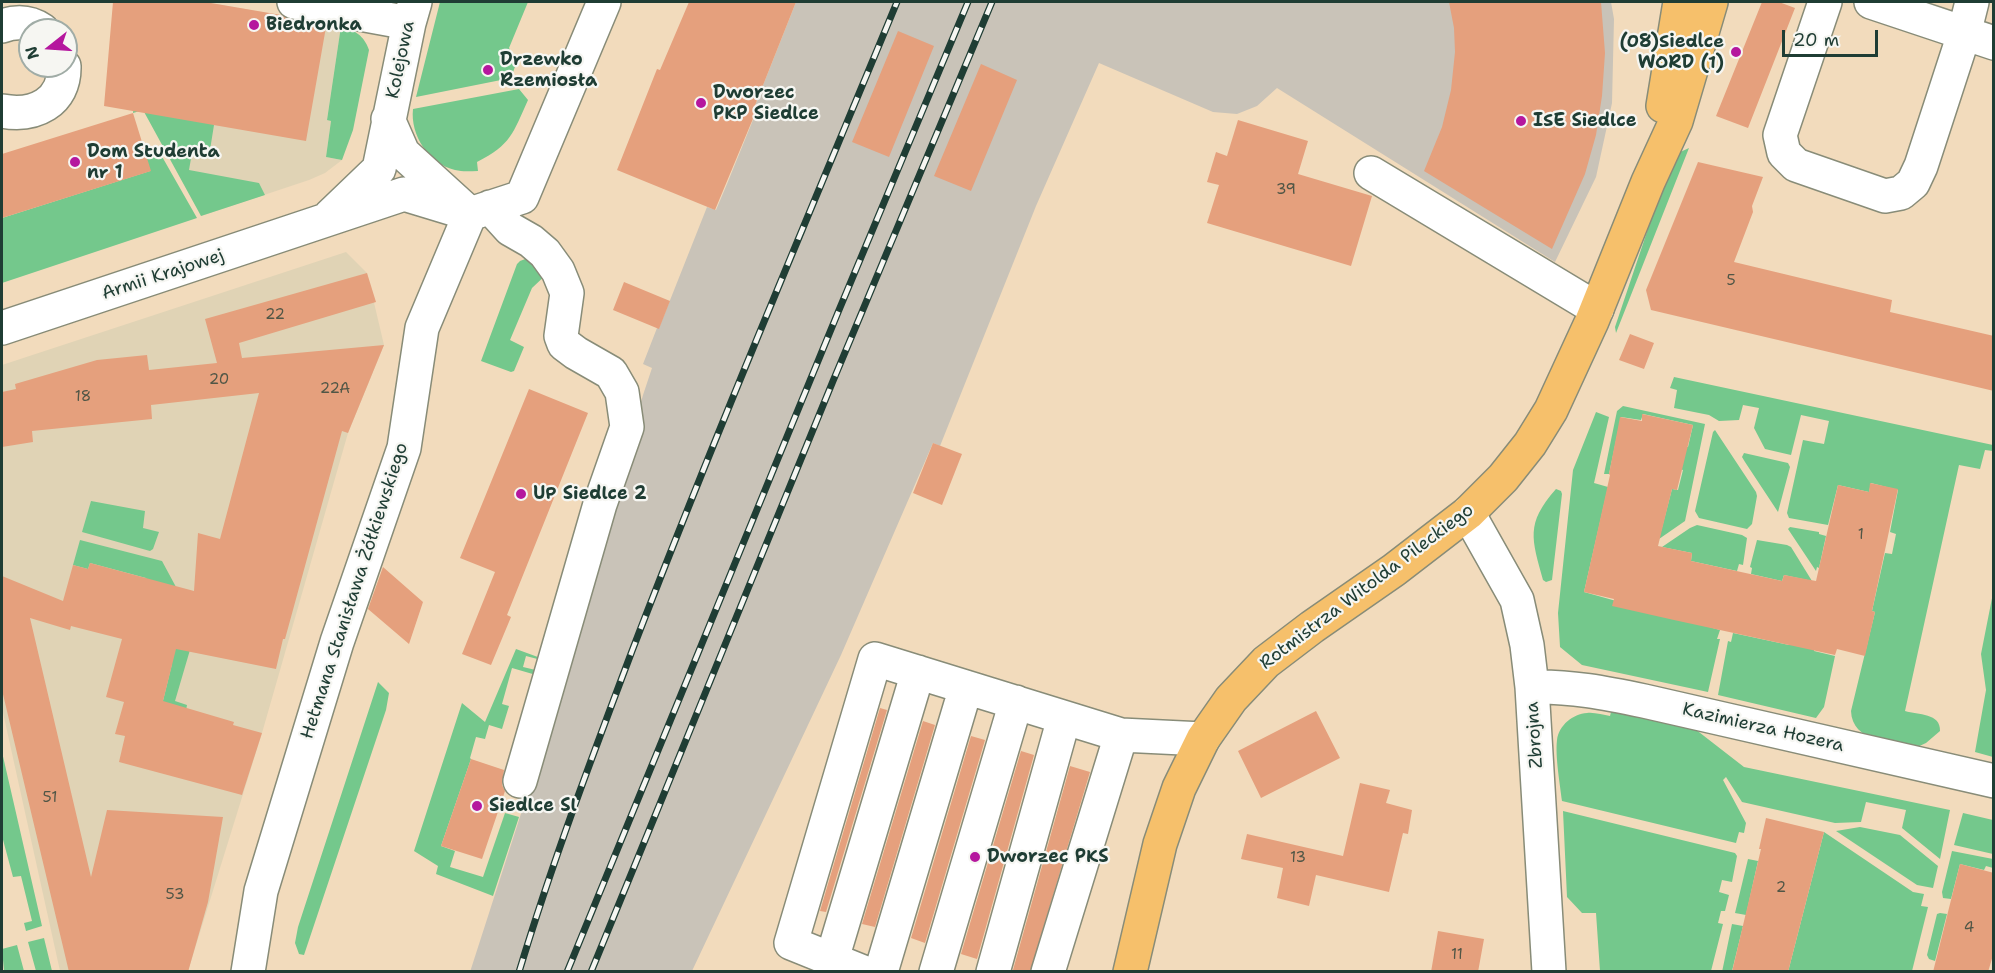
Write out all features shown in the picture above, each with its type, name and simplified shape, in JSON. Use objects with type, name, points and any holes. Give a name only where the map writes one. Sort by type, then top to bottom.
[{"type":"main road","name":"Rotmistrza Witolda Pileckiego","points":[[1648,182],[1680,2]]},
{"type":"main road","name":"Rotmistrza Witolda Pileckiego","points":[[1130,972],[1160,844],[1179,788],[1203,739],[1231,699],[1266,662],[1312,627],[1376,584],[1468,513],[1503,478],[1530,444],[1546,418],[1597,309],[1648,182],[1676,121],[1711,2]]},
{"type":"street","points":[[294,2],[412,12]]},
{"type":"street","points":[[480,210],[522,197],[604,2]]},
{"type":"street","points":[[1825,2],[1780,135],[1784,153],[1796,165],[1885,196],[1901,193],[1912,183],[1979,39],[1972,2]]},
{"type":"street","points":[[1871,2],[1979,39]]},
{"type":"street","name":"Kolejowa","points":[[324,221],[378,169],[412,12]]},
{"type":"street","points":[[3,18],[18,22]]},
{"type":"street","points":[[2,111],[14,113],[31,111],[45,105],[62,87],[63,78]]},
{"type":"street","name":"Kolejowa","points":[[388,119],[404,153],[480,210],[531,241],[545,253],[558,271],[567,293],[561,336],[564,344],[576,354],[611,373],[622,392],[627,427],[600,504],[520,781]]},
{"type":"street","points":[[1371,173],[1597,309]]},
{"type":"street","name":"Armii Krajowej","points":[[2,328],[404,194],[480,210]]},
{"type":"street","name":"Hetmana Stanisława Żółkiewskiego","points":[[248,972],[261,891],[337,642],[404,448],[422,328],[480,210]]},
{"type":"street","name":"Zbrojna","points":[[1468,513],[1517,600],[1527,645],[1532,687],[1549,972]]},
{"type":"street","points":[[863,972],[791,943],[875,659],[1121,735],[1203,739]]},
{"type":"street","points":[[832,959],[918,672]]},
{"type":"street","name":"Kazimierza Hozera","points":[[1532,687],[1558,686],[1585,689],[1644,701],[1994,781]]},
{"type":"street","points":[[881,972],[966,687]]},
{"type":"street","points":[[936,972],[1016,702]]},
{"type":"street","points":[[993,972],[1064,718]]},
{"type":"street","points":[[1048,972],[1121,735]]},
{"type":"shaded area","points":[[146,2],[205,2],[341,26],[327,119],[331,121],[326,157],[342,160],[325,173],[309,180],[201,216],[140,39]]},
{"type":"shaded area","points":[[796,2],[1611,2],[1614,19],[1612,103],[1596,177],[1555,262],[1277,88],[1257,106],[1237,114],[1213,112],[1099,63],[1036,206],[940,446],[933,443],[841,655],[692,971],[470,972],[538,761],[652,368],[643,364],[707,207],[716,210],[727,184],[757,110],[754,108]]},
{"type":"shaded area","points":[[346,252],[367,273],[384,345],[348,433],[262,733],[188,971],[60,971],[2,708],[2,365]]},
{"type":"green space","points":[[440,2],[528,2],[509,48],[517,61],[511,78],[416,97]]},
{"type":"green space","points":[[341,26],[358,34],[369,50],[353,130],[342,160],[326,157],[331,121],[327,120]]},
{"type":"green space","points":[[138,61],[214,125],[210,150],[193,147],[189,170],[259,183],[265,195],[201,216],[143,110],[133,113]]},
{"type":"green space","points":[[519,89],[528,100],[510,137],[497,150],[477,162],[478,171],[461,171],[446,167],[429,155],[418,138],[413,109]]},
{"type":"green space","points":[[156,146],[197,218],[2,283],[2,218],[150,171],[144,150]]},
{"type":"green space","points":[[1689,148],[1616,333],[1615,327],[1676,154]]},
{"type":"green space","points":[[528,258],[549,272],[532,288],[510,340],[524,347],[514,371],[511,372],[481,361],[517,264]]},
{"type":"green space","points":[[1674,377],[1993,445],[1993,451],[1985,450],[1980,469],[1959,465],[1905,711],[1928,716],[1937,721],[1940,731],[1926,743],[1915,748],[1875,739],[1858,729],[1851,711],[1875,612],[1872,611],[1885,553],[1892,554],[1896,534],[1890,532],[1898,490],[1871,483],[1869,492],[1838,485],[1828,525],[1789,518],[1787,513],[1803,440],[1824,444],[1829,421],[1801,415],[1791,455],[1765,449],[1754,428],[1759,408],[1743,405],[1739,420],[1719,421],[1709,415],[1674,408],[1677,390],[1670,388]]},
{"type":"green space","points":[[1623,406],[1705,424],[1685,521],[1659,539],[1672,489],[1678,490],[1683,470],[1676,468],[1681,446],[1688,447],[1693,425],[1643,414],[1641,420],[1621,417],[1609,474],[1604,474],[1617,411]]},
{"type":"green space","points":[[1596,412],[1609,417],[1594,483],[1608,487],[1584,592],[1720,630],[1708,692],[1582,665],[1560,647],[1558,613],[1573,470]]},
{"type":"green space","points":[[1715,430],[1756,492],[1752,524],[1747,529],[1699,518],[1695,511]]},
{"type":"green space","points":[[1744,453],[1788,463],[1790,467],[1778,512],[1742,457]]},
{"type":"green space","points":[[1556,489],[1562,494],[1552,580],[1546,582],[1543,580],[1536,553],[1535,522],[1546,501]]},
{"type":"green space","points":[[91,501],[145,511],[143,528],[159,532],[153,549],[150,551],[82,532]]},
{"type":"green space","points":[[1697,525],[1747,538],[1743,565],[1739,564],[1737,571],[1691,561],[1692,553],[1662,547]]},
{"type":"green space","points":[[1790,527],[1819,532],[1826,536],[1819,568],[1817,567],[1816,571],[1788,529]]},
{"type":"green space","points":[[80,540],[162,561],[197,626],[175,701],[187,705],[185,716],[161,709],[172,664],[146,578],[90,563],[88,569],[73,565]]},
{"type":"green space","points":[[1757,540],[1791,547],[1812,581],[1784,575],[1782,581],[1751,574],[1752,568],[1750,567]]},
{"type":"green space","points":[[1993,593],[1994,757],[1975,752],[1986,690],[1981,654]]},
{"type":"green space","points":[[1733,633],[1789,645],[1815,644],[1814,651],[1835,656],[1824,707],[1816,718],[1718,695],[1728,641],[1731,642]]},
{"type":"green space","points":[[516,649],[546,660],[526,656],[523,667],[544,672],[543,677],[512,668],[502,704],[509,706],[502,729],[489,725],[485,739],[476,737],[471,759],[441,846],[455,851],[450,867],[483,877],[505,813],[519,817],[493,896],[436,874],[438,866],[414,851],[462,703],[485,722]]},
{"type":"green space","points":[[378,682],[389,693],[386,710],[304,955],[299,954],[295,943],[298,927]]},
{"type":"green space","points":[[1612,708],[1695,729],[1744,767],[1950,810],[1940,859],[1902,828],[1906,810],[1866,802],[1861,822],[1835,823],[1742,802],[1726,777],[1723,780],[1746,823],[1744,833],[1739,832],[1736,843],[1562,801],[1557,754],[1558,735],[1568,721],[1577,716],[1596,713],[1610,716]]},
{"type":"green space","points":[[2,752],[42,926],[26,931],[24,923],[32,921],[21,876],[13,877],[2,836]]},
{"type":"green space","points":[[1563,811],[1735,853],[1737,856],[1732,882],[1722,880],[1719,892],[1729,895],[1725,911],[1721,911],[1718,923],[1723,924],[1711,971],[1600,971],[1596,913],[1582,913],[1567,897]]},
{"type":"green space","points":[[1963,813],[1993,820],[1993,854],[1954,845]]},
{"type":"green space","points":[[1860,827],[1900,835],[1938,866],[1933,888],[1917,885],[1836,831]]},
{"type":"green space","points":[[1824,832],[1913,892],[1924,894],[1921,906],[1928,907],[1912,971],[1788,972]]},
{"type":"green space","points":[[1952,851],[1993,859],[1993,868],[1986,866],[1984,870],[1960,864],[1951,899],[1943,898],[1942,892]]},
{"type":"green space","points":[[1748,859],[1758,861],[1746,915],[1735,913]]},
{"type":"green space","points":[[1937,914],[1947,914],[1935,961],[1929,959],[1927,955]]},
{"type":"green space","points":[[1732,924],[1743,926],[1732,971],[1722,972]]},
{"type":"green space","points":[[44,938],[52,971],[36,971],[28,942]]},
{"type":"green space","points":[[17,945],[24,971],[4,971],[2,949]]},
{"type":"building","points":[[113,2],[205,2],[281,15],[291,20],[326,27],[306,141],[104,106]]},
{"type":"building","name":"Dworzec PKP Siedlce","points":[[689,2],[796,2],[754,108],[757,109],[715,210],[617,170],[657,69],[660,70]]},
{"type":"building","name":"ISE Siedlce","points":[[1449,2],[1601,2],[1605,53],[1596,135],[1585,174],[1552,249],[1424,171],[1442,127],[1451,90],[1455,52],[1454,28]]},
{"type":"building","points":[[1762,2],[1779,2],[1795,8],[1748,128],[1716,116]]},
{"type":"building","points":[[898,31],[934,46],[889,157],[852,142]]},
{"type":"building","points":[[981,64],[1017,80],[971,191],[934,176]]},
{"type":"building","name":"Dom Studenta nr 1","points":[[133,113],[151,171],[2,218],[2,154]]},
{"type":"building","points":[[1238,120],[1308,141],[1298,174],[1372,196],[1351,266],[1207,223],[1219,185],[1207,182],[1216,152],[1227,156]]},
{"type":"building","points":[[1698,162],[1763,177],[1752,206],[1753,212],[1734,262],[1892,300],[1890,312],[1994,336],[1994,391],[1651,310],[1646,290]]},
{"type":"building","points":[[367,273],[376,302],[239,343],[242,358],[384,345],[348,433],[342,431],[276,669],[176,649],[163,701],[234,722],[233,725],[262,733],[242,795],[119,762],[125,736],[115,734],[124,702],[106,697],[122,639],[71,626],[70,630],[30,618],[91,877],[107,810],[223,817],[208,902],[188,972],[69,972],[2,690],[2,576],[63,601],[73,565],[88,569],[90,563],[194,591],[198,533],[220,539],[259,393],[151,405],[152,419],[32,431],[33,442],[2,447],[2,392],[16,389],[15,384],[97,360],[147,355],[149,370],[217,363],[205,319]]},
{"type":"building","points":[[624,282],[670,301],[659,329],[613,310]]},
{"type":"building","points":[[1630,334],[1654,343],[1644,369],[1619,360]]},
{"type":"building","name":"UP Siedlce 2","points":[[529,389],[588,413],[507,615],[511,617],[491,665],[462,654],[495,572],[460,558]]},
{"type":"building","points":[[1642,414],[1693,425],[1677,490],[1672,489],[1658,546],[1692,553],[1691,561],[1782,581],[1784,575],[1816,581],[1838,485],[1869,492],[1870,483],[1898,489],[1872,611],[1875,612],[1865,656],[1837,649],[1835,655],[1612,606],[1614,599],[1584,592],[1610,475],[1620,417],[1642,421]]},
{"type":"building","points":[[933,443],[962,454],[942,505],[913,493]]},
{"type":"building","points":[[383,567],[423,602],[409,644],[368,609]]},
{"type":"building","points":[[880,708],[887,710],[826,912],[820,911]]},
{"type":"building","points":[[1316,711],[1340,758],[1261,798],[1238,751]]},
{"type":"building","points":[[923,721],[935,725],[875,927],[862,924]]},
{"type":"building","points":[[971,736],[985,740],[925,943],[911,938]]},
{"type":"building","points":[[1021,751],[1034,755],[977,959],[961,954]]},
{"type":"building","name":"Siedlce Sl","points":[[471,759],[504,770],[502,785],[505,791],[482,859],[441,846]]},
{"type":"building","points":[[1070,766],[1090,772],[1030,972],[1018,972],[1013,970]]},
{"type":"building","points":[[1360,783],[1390,790],[1386,803],[1412,810],[1408,834],[1403,833],[1389,892],[1316,875],[1309,906],[1277,898],[1283,868],[1241,859],[1247,834],[1343,856]]},
{"type":"building","points":[[1766,818],[1824,832],[1788,972],[1732,972],[1761,849],[1759,849]]},
{"type":"building","points":[[1960,864],[1994,873],[1994,952],[1988,972],[1933,972]]},
{"type":"building","points":[[1438,931],[1484,939],[1478,972],[1431,972]]},
{"type":"railway","points":[[519,972],[573,810],[632,651],[696,487],[897,2]]},
{"type":"railway","points":[[567,972],[968,2]]},
{"type":"railway","points":[[591,972],[833,381],[992,2]]},
{"type":"place","name":"Biedronka","points":[[254,25]]},
{"type":"place","name":"(08)Siedlce WORD (1)","points":[[1736,52]]},
{"type":"place","name":"Drzewko Rzemiosła","points":[[488,70]]},
{"type":"place","name":"Dworzec PKP Siedlce","points":[[701,103]]},
{"type":"place","name":"ISE Siedlce","points":[[1521,121]]},
{"type":"place","name":"Dom Studenta nr 1","points":[[75,162]]},
{"type":"place","name":"UP Siedlce 2","points":[[521,494]]},
{"type":"place","name":"Siedlce Sl","points":[[477,806]]},
{"type":"place","name":"Dworzec PKS","points":[[975,857]]}]
